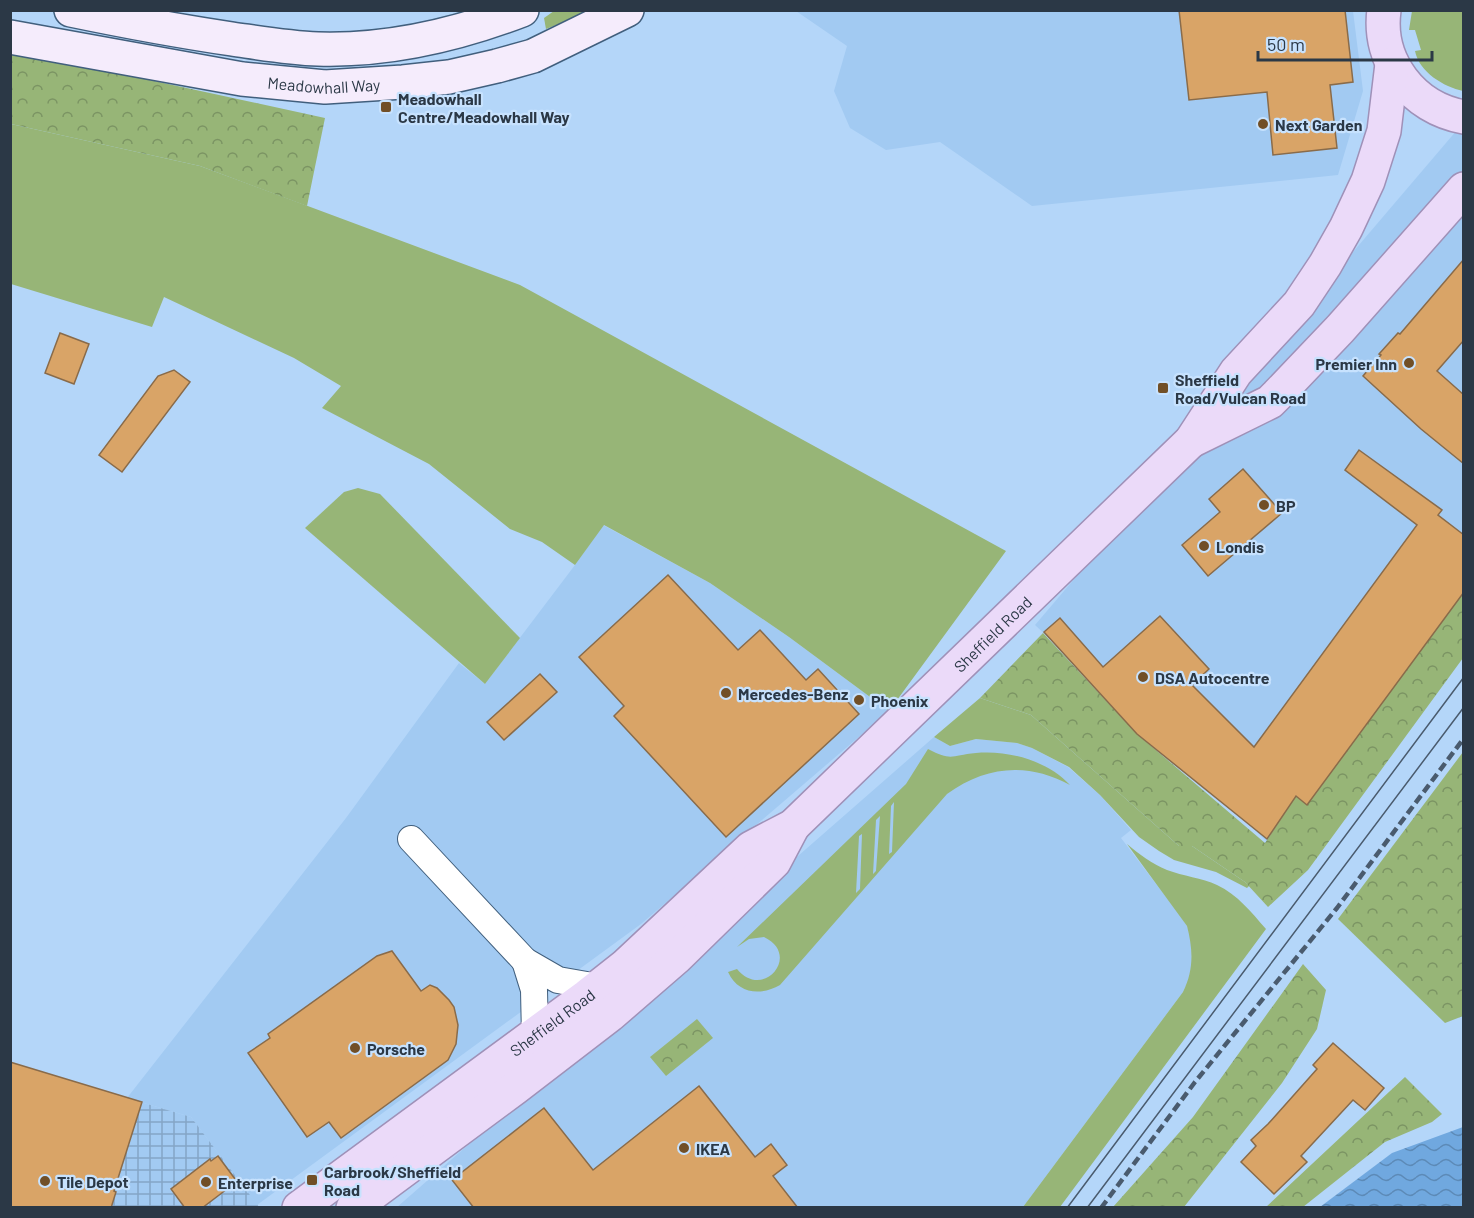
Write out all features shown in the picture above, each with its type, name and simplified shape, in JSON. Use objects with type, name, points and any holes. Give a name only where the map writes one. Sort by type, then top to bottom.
[{"type":"main road","points":[[1384,10],[1384,34],[1392,64],[1401,79],[1426,103],[1464,117]]},
{"type":"main road","points":[[1191,441],[1236,372],[1299,304],[1346,228],[1368,181],[1384,131],[1392,64]]},
{"type":"main road","points":[[1191,441],[1270,402],[1340,330],[1464,189]]},
{"type":"main road","name":"Sheffield Road","points":[[299,1208],[534,1036],[625,966],[751,848],[793,826],[1191,441]]},
{"type":"main road","name":"Sheffield Road","points":[[353,1208],[610,1015],[677,957],[774,862],[793,826]]},
{"type":"street","name":"Meadowhall Way","points":[[71,10],[277,46],[319,49],[399,44],[456,32],[522,10]]},
{"type":"street","name":"Meadowhall Way","points":[[10,37],[242,79],[325,87],[449,77],[533,56],[627,10]]},
{"type":"street","points":[[242,79],[264,63],[277,46]]},
{"type":"street","points":[[411,839],[525,961],[558,980],[598,987]]},
{"type":"street","points":[[525,961],[534,990],[534,1036]]},
{"type":"shaded area","points":[[796,11],[1353,11],[1363,91],[1338,175],[1032,206],[940,142],[886,150],[850,128],[834,91],[847,46]]},
{"type":"shaded area","points":[[1463,123],[1463,624],[1289,862],[1035,625]]},
{"type":"shaded area","points":[[603,525],[710,583],[789,637],[889,711],[641,924],[257,1205],[191,1117],[127,1098],[346,818],[459,663],[485,684]]},
{"type":"shaded area","points":[[934,737],[950,746],[976,739],[1017,743],[1032,748],[1068,767],[1100,795],[1131,830],[1121,838],[1179,914],[1187,926],[1191,940],[1192,967],[1183,992],[1023,1207],[396,1208]]},
{"type":"shaded area","points":[[127,1098],[191,1117],[259,1207],[11,1207]]},
{"type":"green space","points":[[554,11],[592,11],[546,29],[544,18]]},
{"type":"green space","points":[[1412,11],[1463,11],[1463,91],[1448,86],[1433,77],[1417,59],[1415,51],[1421,50],[1415,30],[1409,30]]},
{"type":"green space","points":[[11,50],[325,118],[307,206],[200,166],[11,124]]},
{"type":"green space","points":[[11,124],[200,166],[520,285],[1006,551],[889,711],[789,637],[710,583],[604,525],[575,565],[542,542],[510,529],[429,464],[322,408],[341,386],[294,358],[164,297],[152,327],[11,284]]},
{"type":"green space","points":[[358,488],[380,494],[520,638],[485,684],[305,528],[344,492]]},
{"type":"green space","points":[[1463,592],[1463,658],[1308,870],[1268,907],[1245,882],[1192,846],[1179,846],[1031,715],[980,698],[1043,633],[1137,734],[1265,843],[1296,796],[1307,805]]},
{"type":"green space","points":[[980,698],[1031,715],[1179,846],[1192,846],[1249,886],[1247,888],[1216,872],[1174,860],[1159,851],[1139,837],[1100,795],[1069,767],[1032,748],[1017,743],[976,739],[950,746],[934,737]]},
{"type":"green space","points":[[928,749],[948,757],[976,753],[1014,755],[1051,769],[1070,785],[1038,773],[1007,770],[977,778],[947,794],[780,985],[758,992],[738,985],[728,972],[737,969],[747,978],[758,980],[767,978],[779,963],[779,954],[775,945],[764,937],[749,939],[737,947],[906,784]],"holes":[[[894,802],[892,852],[889,854],[891,806]],[[880,816],[876,871],[873,874],[876,820]],[[862,834],[860,889],[856,893],[859,836]]]},
{"type":"green space","points":[[1463,752],[1463,1016],[1445,1023],[1338,919]]},
{"type":"green space","points":[[1127,844],[1161,868],[1225,889],[1244,904],[1266,929],[1060,1207],[1023,1207],[1187,984],[1191,968],[1191,951],[1187,926]]},
{"type":"green space","points":[[1303,964],[1326,990],[1317,1029],[1282,1083],[1184,1207],[1113,1207],[1193,1117]]},
{"type":"green space","points":[[697,1019],[713,1038],[666,1076],[650,1057]]},
{"type":"green space","points":[[1405,1077],[1442,1114],[1432,1122],[1385,1142],[1303,1207],[1266,1207]]},
{"type":"water","points":[[1463,1127],[1463,1207],[1320,1207],[1392,1153]]},
{"type":"building","points":[[1179,10],[1345,10],[1353,82],[1330,85],[1337,148],[1273,155],[1267,92],[1189,100]]},
{"type":"building","name":"Premier Inn","points":[[1464,259],[1464,340],[1437,371],[1464,395],[1464,464],[1421,429],[1363,376],[1381,355],[1379,354],[1398,333],[1400,334]]},
{"type":"building","points":[[60,333],[89,344],[74,384],[45,373]]},
{"type":"building","points":[[174,370],[190,382],[122,472],[99,455],[158,376]]},
{"type":"building","points":[[1359,450],[1442,510],[1438,515],[1464,535],[1464,592],[1307,805],[1296,796],[1267,839],[1137,734],[1044,632],[1060,618],[1103,667],[1160,616],[1209,669],[1192,685],[1254,747],[1417,525],[1345,470]]},
{"type":"building","points":[[1243,469],[1282,513],[1208,576],[1182,545],[1220,512],[1209,499]]},
{"type":"building","name":"Mercedes-Benz","points":[[668,575],[738,650],[760,630],[806,680],[818,669],[859,714],[726,837],[614,716],[624,706],[579,657]]},
{"type":"building","points":[[540,674],[557,692],[504,740],[487,722]]},
{"type":"building","name":"Porsche","points":[[392,951],[421,991],[430,985],[437,988],[454,1007],[458,1025],[456,1044],[448,1060],[341,1138],[329,1122],[307,1137],[248,1053],[270,1038],[268,1034],[377,956]]},
{"type":"building","points":[[1333,1043],[1384,1088],[1365,1110],[1353,1100],[1301,1156],[1307,1162],[1274,1194],[1241,1162],[1256,1146],[1251,1140],[1317,1069],[1313,1065]]},
{"type":"building","points":[[10,1062],[142,1102],[114,1191],[116,1192],[111,1208],[10,1208]]},
{"type":"building","name":"IKEA","points":[[699,1086],[755,1157],[771,1144],[787,1165],[773,1176],[798,1208],[474,1208],[452,1180],[544,1108],[593,1170]]},
{"type":"building","name":"Enterprise","points":[[218,1156],[235,1179],[229,1184],[231,1186],[202,1208],[185,1208],[171,1189],[210,1159],[211,1161]]},
{"type":"tram line","points":[[1067,1208],[1464,677]]},
{"type":"tram line","points":[[1087,1208],[1464,707]]},
{"type":"railway","points":[[1101,1208],[1195,1082],[1337,908],[1464,738]]},
{"type":"place","name":"Meadowhall Centre/Meadowhall Way","points":[[386,107]]},
{"type":"place","name":"Next Garden","points":[[1263,124]]},
{"type":"place","name":"Premier Inn","points":[[1409,363]]},
{"type":"place","name":"Sheffield Road/Vulcan Road","points":[[1163,388]]},
{"type":"place","name":"BP","points":[[1264,505]]},
{"type":"place","name":"Londis","points":[[1204,546]]},
{"type":"place","name":"DSA Autocentre","points":[[1143,677]]},
{"type":"place","name":"Mercedes-Benz","points":[[726,693]]},
{"type":"place","name":"Phoenix","points":[[859,700]]},
{"type":"place","name":"Porsche","points":[[355,1048]]},
{"type":"place","name":"IKEA","points":[[684,1148]]},
{"type":"place","name":"Carbrook/Sheffield Road","points":[[312,1180]]},
{"type":"place","name":"Tile Depot","points":[[45,1181]]},
{"type":"place","name":"Enterprise","points":[[206,1182]]}]
